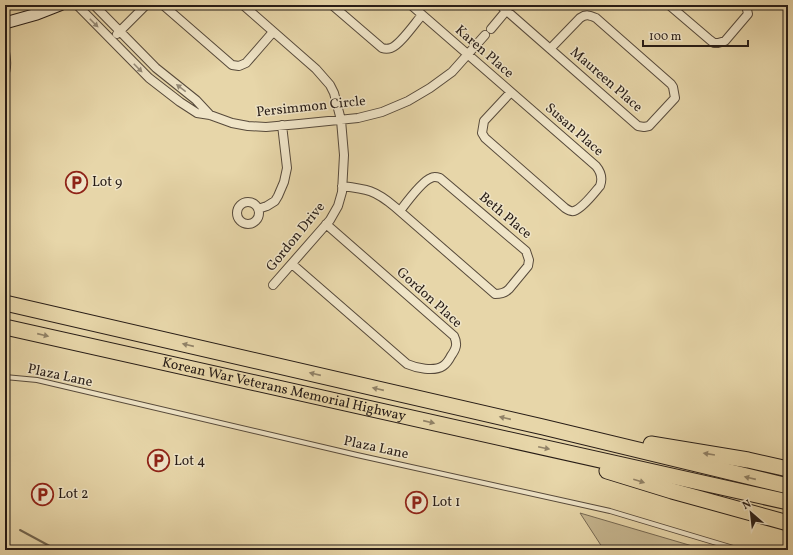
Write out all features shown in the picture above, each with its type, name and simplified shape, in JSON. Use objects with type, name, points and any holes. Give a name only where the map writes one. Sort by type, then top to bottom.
[{"type":"highway","name":"Korean War Veterans Memorial Highway","points":[[5,303],[543,427],[788,486]]},
{"type":"highway","name":"Korean War Veterans Memorial Highway","points":[[5,327],[788,502]]},
{"type":"highway","name":"Korean War Veterans Memorial Highway","points":[[543,427],[748,460],[788,469]]},
{"type":"highway","name":"Korean War Veterans Memorial Highway","points":[[564,452],[583,464],[672,491],[788,522]]},
{"type":"street","points":[[5,23],[37,14],[60,5]]},
{"type":"street","name":"Persimmon Circle","points":[[77,5],[149,78],[197,113],[210,115],[232,123],[266,127],[358,118],[382,112],[408,102],[452,72],[488,32],[506,7]]},
{"type":"street","name":"Persimmon Circle","points":[[94,5],[156,68],[196,100],[210,115]]},
{"type":"street","points":[[111,40],[146,5]]},
{"type":"street","points":[[163,5],[232,65],[239,66],[246,63],[273,32]]},
{"type":"street","name":"Gordon Drive","points":[[243,5],[316,69],[330,85],[342,120],[344,155],[342,192],[338,206],[330,220],[273,286]]},
{"type":"street","points":[[332,5],[382,48],[388,49],[398,44],[422,15]]},
{"type":"street","name":"Karen Place","points":[[411,5],[511,92]]},
{"type":"street","points":[[669,5],[714,43],[725,41],[748,14],[746,5]]},
{"type":"street","name":"Maureen Place","points":[[506,7],[550,49],[638,126],[649,126],[674,98],[673,87],[671,84],[596,18],[590,15],[584,15],[580,18],[550,49]]},
{"type":"street","points":[[158,85],[162,81],[163,74]]},
{"type":"street","name":"Susan Place","points":[[511,92],[600,170],[602,177],[600,186],[580,208],[574,211],[570,211],[565,208],[485,138],[482,133],[484,121],[511,92]]},
{"type":"street","points":[[258,209],[275,201],[284,182],[287,168],[282,126]]},
{"type":"street","name":"Beth Place","points":[[342,186],[364,189],[385,198],[495,294],[500,294],[510,289],[528,266],[529,260],[526,251],[440,178],[431,177],[426,181],[400,211]]},
{"type":"street","name":"Gordon Place","points":[[292,264],[407,364],[415,368],[436,369],[445,365],[455,350],[456,344],[454,336],[326,224]]},
{"type":"lane","points":[[5,40],[9,64],[5,78]]},
{"type":"lane","name":"Plaza Lane","points":[[5,377],[37,380],[356,455],[610,512],[740,550]]},
{"type":"shaded area","points":[[580,513],[706,550],[604,550]]},
{"type":"waterway","points":[[20,530],[57,550]]},
{"type":"place","name":"Lot 9","points":[[77,182]]},
{"type":"place","name":"Lot 4","points":[[159,461]]},
{"type":"place","name":"Lot 2","points":[[42,494]]},
{"type":"place","name":"Lot 1","points":[[416,502]]}]
